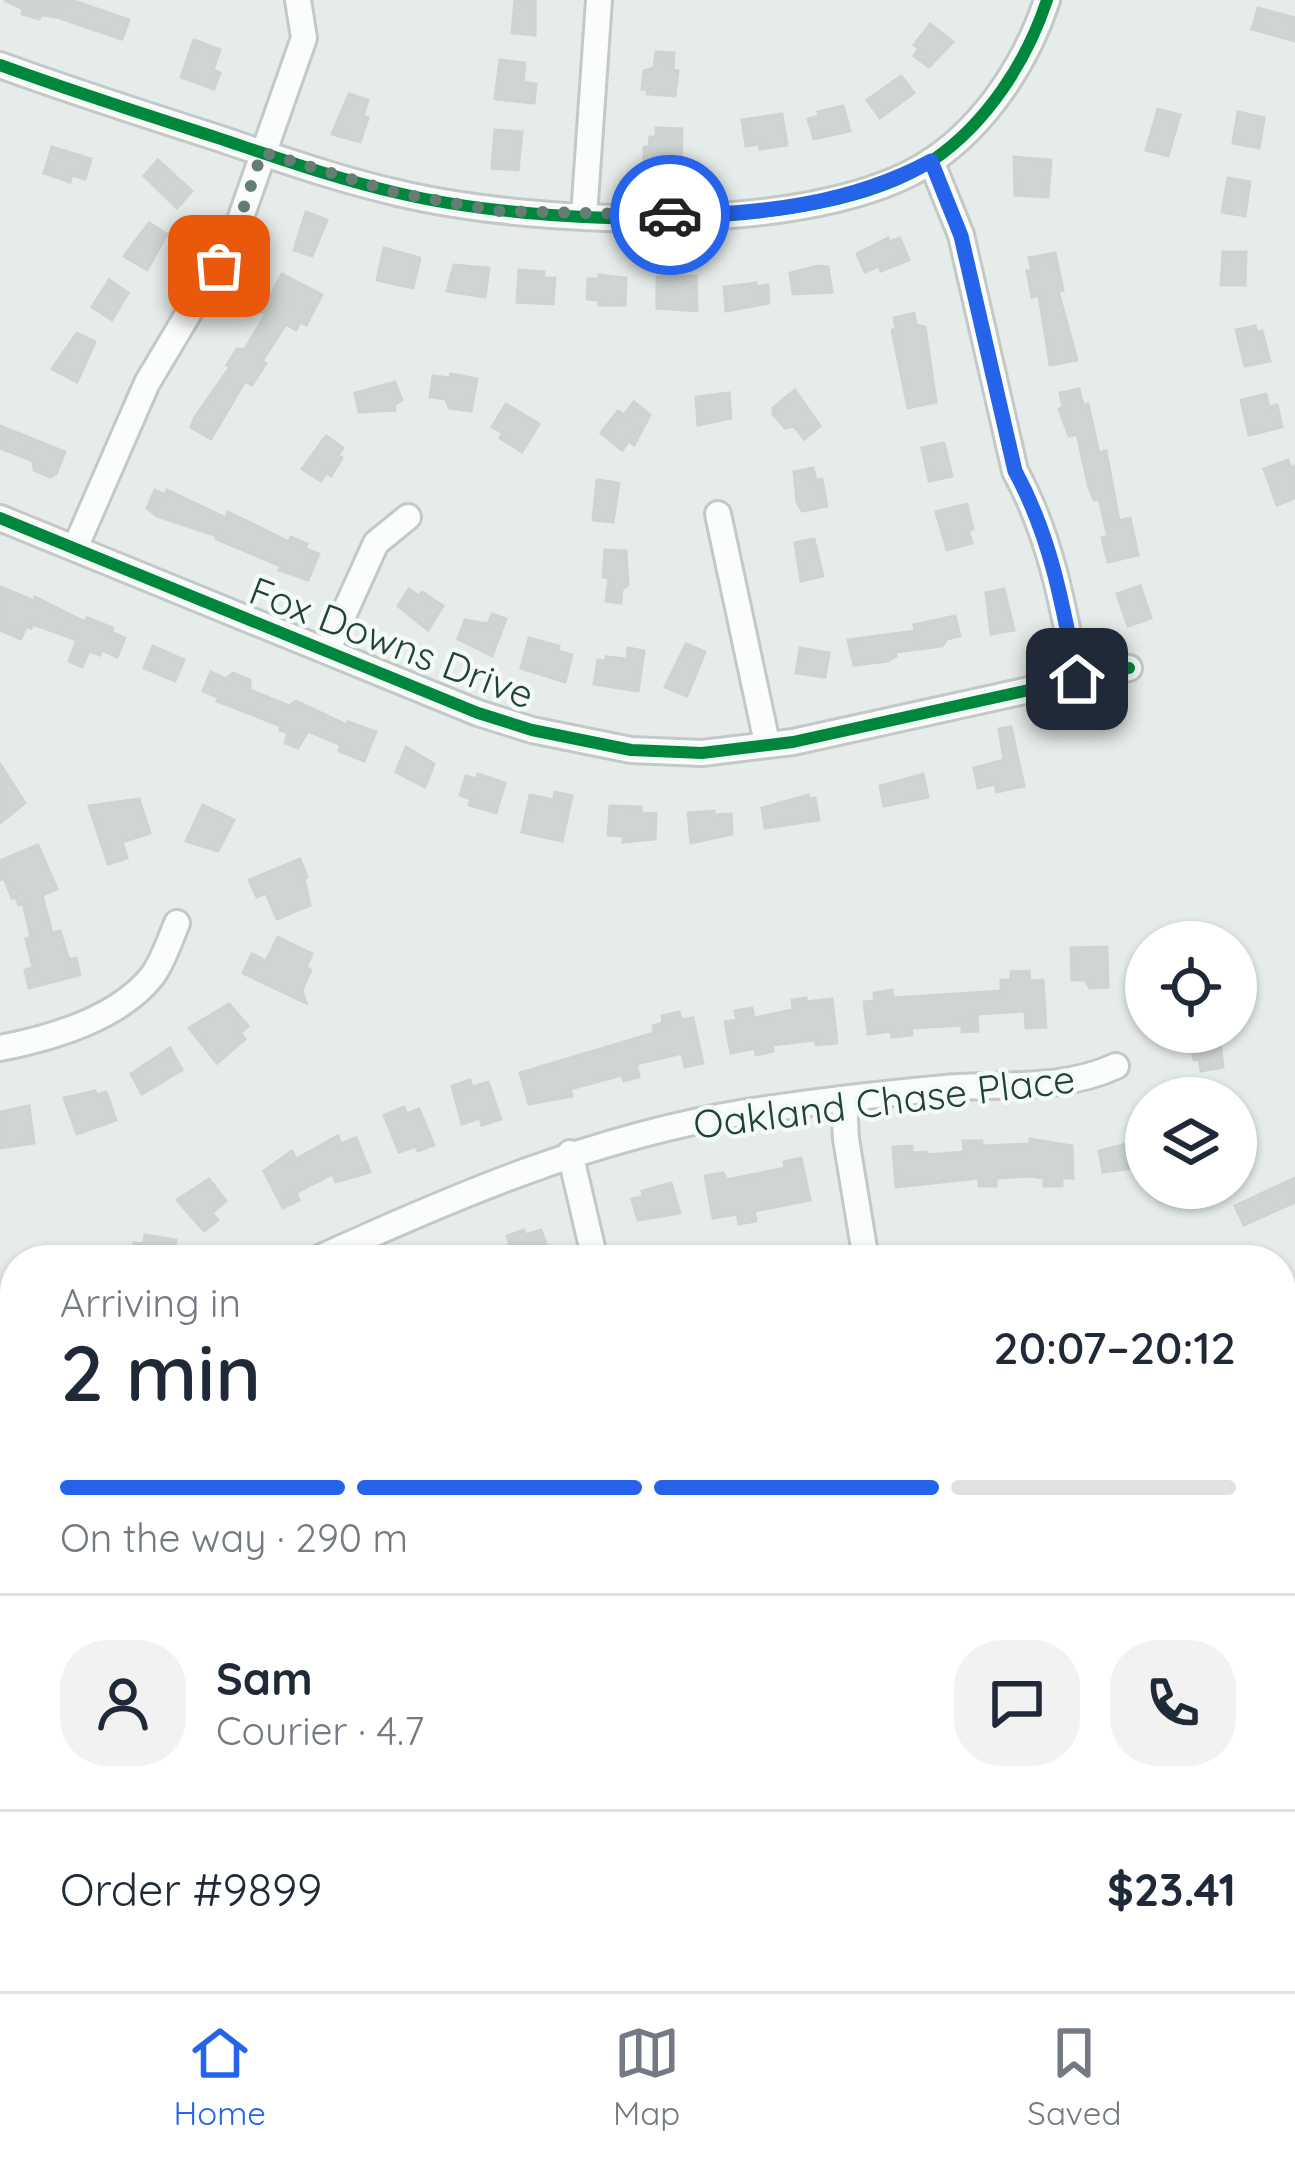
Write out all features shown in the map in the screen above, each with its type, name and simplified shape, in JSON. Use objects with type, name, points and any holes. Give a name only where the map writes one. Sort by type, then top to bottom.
[{"type":"street","points":[[75,548],[147,383],[234,237],[304,38],[298,0]]},
{"type":"street","points":[[584,216],[598,0]]},
{"type":"street","points":[[0,65],[397,193],[497,211],[584,216],[749,212],[841,199],[900,178],[931,161],[954,143],[1002,89],[1035,36],[1047,0]]},
{"type":"street","points":[[931,161],[961,236],[1015,471],[1032,501],[1054,562],[1077,679]]},
{"type":"street","points":[[718,514],[767,743]]},
{"type":"street","points":[[327,651],[376,543],[408,517]]},
{"type":"street","name":"Fox Downs Drive","points":[[0,518],[478,713],[631,750],[702,753],[793,742],[1129,668]]},
{"type":"street","points":[[0,1048],[70,1028],[130,997],[152,977],[177,922]]},
{"type":"street","name":"Oakland Chase Place","points":[[348,1245],[570,1154],[687,1123],[947,1088],[1085,1080],[1115,1066]]},
{"type":"street","points":[[844,1100],[864,1245]]},
{"type":"street","points":[[570,1154],[591,1245]]},
{"type":"building","points":[[4,0],[71,0],[129,20],[122,39],[57,17],[22,14],[23,9]]},
{"type":"building","points":[[515,0],[535,0],[535,35],[512,33]]},
{"type":"building","points":[[1258,8],[1295,18],[1295,41],[1252,29]]},
{"type":"building","points":[[930,24],[953,42],[929,67],[914,56],[919,49],[914,45]]},
{"type":"building","points":[[194,40],[220,50],[213,70],[220,73],[214,89],[181,77]]},
{"type":"building","points":[[656,52],[674,53],[675,96],[647,94],[642,89],[644,71],[654,68]]},
{"type":"building","points":[[500,60],[525,63],[523,82],[536,84],[534,103],[495,99]]},
{"type":"building","points":[[901,76],[914,93],[880,118],[867,100]]},
{"type":"building","points":[[349,94],[368,100],[360,142],[332,134]]},
{"type":"building","points":[[843,106],[850,131],[814,139],[808,119]]},
{"type":"building","points":[[1158,109],[1180,115],[1168,156],[1146,150]]},
{"type":"building","points":[[1238,112],[1264,118],[1259,148],[1233,143]]},
{"type":"building","points":[[782,114],[787,145],[746,146],[742,120]]},
{"type":"building","points":[[656,128],[682,129],[681,167],[644,166],[644,147],[649,147],[650,137],[656,137]]},
{"type":"building","points":[[495,130],[522,132],[518,170],[492,168]]},
{"type":"building","points":[[52,147],[91,159],[85,179],[72,175],[70,182],[44,173]]},
{"type":"building","points":[[1014,157],[1051,160],[1048,197],[1015,195]]},
{"type":"building","points":[[158,160],[192,191],[177,208],[144,176]]},
{"type":"building","points":[[1228,178],[1250,182],[1245,216],[1222,212]]},
{"type":"building","points":[[306,212],[327,220],[312,256],[294,250]]},
{"type":"building","points":[[149,223],[167,234],[147,270],[124,256]]},
{"type":"building","points":[[888,238],[889,242],[900,238],[909,260],[865,272],[857,254]]},
{"type":"building","points":[[384,248],[420,258],[413,288],[377,280]]},
{"type":"building","points":[[1223,252],[1246,252],[1245,285],[1221,285]]},
{"type":"building","points":[[1055,253],[1063,290],[1058,291],[1077,360],[1050,365],[1039,295],[1032,297],[1027,271],[1032,271],[1029,258]]},
{"type":"building","points":[[454,265],[489,268],[485,297],[447,291]]},
{"type":"building","points":[[828,267],[832,292],[793,294],[790,273]]},
{"type":"building","points":[[519,270],[555,278],[553,304],[517,302]]},
{"type":"building","points":[[282,274],[322,295],[306,325],[300,322],[296,330],[286,324],[252,385],[245,381],[211,439],[191,427],[195,417],[237,349],[245,349],[266,314],[256,309],[265,292],[271,295]]},
{"type":"building","points":[[599,275],[626,278],[625,305],[599,305],[599,300],[587,299],[588,279],[599,279]]},
{"type":"building","points":[[696,276],[697,311],[657,308],[657,277]]},
{"type":"building","points":[[109,280],[128,293],[112,320],[92,307]]},
{"type":"building","points":[[756,283],[756,287],[768,285],[769,303],[726,311],[724,287]]},
{"type":"building","points":[[914,313],[916,325],[925,327],[936,402],[908,408],[892,330],[896,329],[894,318]]},
{"type":"building","points":[[1255,326],[1257,332],[1262,331],[1270,361],[1245,366],[1236,330]]},
{"type":"building","points":[[77,333],[95,342],[77,382],[52,369]]},
{"type":"building","points":[[451,374],[477,379],[471,411],[449,408],[446,399],[430,397],[433,376],[450,378]]},
{"type":"building","points":[[395,382],[402,400],[394,405],[395,410],[359,412],[355,393]]},
{"type":"building","points":[[1079,389],[1083,405],[1088,404],[1099,453],[1106,451],[1119,521],[1130,518],[1138,555],[1108,562],[1102,538],[1108,536],[1099,499],[1094,500],[1089,488],[1077,434],[1069,436],[1059,409],[1063,408],[1060,393]]},
{"type":"building","points":[[795,390],[820,426],[804,439],[794,426],[785,428],[773,414],[773,408]]},
{"type":"building","points":[[729,393],[731,418],[698,425],[696,397]]},
{"type":"building","points":[[1266,394],[1269,407],[1277,405],[1282,427],[1249,435],[1241,400]]},
{"type":"building","points":[[634,402],[650,415],[634,445],[629,441],[622,450],[601,433],[618,411],[624,415]]},
{"type":"building","points":[[506,404],[539,424],[522,452],[492,427]]},
{"type":"building","points":[[0,426],[65,452],[56,474],[50,477],[34,470],[33,461],[0,448]]},
{"type":"building","points":[[326,436],[343,448],[338,455],[342,458],[331,476],[326,473],[321,481],[302,469]]},
{"type":"building","points":[[944,443],[952,476],[929,481],[922,448]]},
{"type":"building","points":[[1288,460],[1291,468],[1295,466],[1295,498],[1277,505],[1264,469]]},
{"type":"building","points":[[813,468],[816,480],[822,479],[827,506],[802,511],[794,472]]},
{"type":"building","points":[[597,480],[619,483],[613,522],[593,520]]},
{"type":"building","points":[[155,490],[165,495],[167,490],[226,518],[228,512],[289,542],[291,537],[307,544],[305,549],[319,554],[308,580],[279,570],[281,566],[217,536],[157,516],[147,508]]},
{"type":"building","points":[[967,504],[972,543],[947,550],[936,512]]},
{"type":"building","points":[[814,539],[823,576],[801,581],[795,543]]},
{"type":"building","points":[[605,550],[626,551],[628,585],[622,589],[621,603],[606,601]]},
{"type":"building","points":[[1140,586],[1151,618],[1128,626],[1117,594]]},
{"type":"building","points":[[0,587],[34,601],[35,597],[85,622],[87,618],[113,628],[111,632],[125,638],[117,657],[102,650],[100,655],[89,651],[82,667],[69,661],[77,640],[33,624],[26,626],[21,639],[0,630]]},
{"type":"building","points":[[409,589],[443,606],[428,630],[398,606]]},
{"type":"building","points":[[1004,589],[1014,630],[991,634],[986,593]]},
{"type":"building","points":[[492,614],[506,619],[492,656],[458,639],[465,620],[488,624]]},
{"type":"building","points":[[955,616],[960,636],[947,639],[942,646],[895,652],[888,661],[854,665],[848,640],[915,631],[914,625]]},
{"type":"building","points":[[529,638],[572,655],[565,682],[521,668]]},
{"type":"building","points":[[686,644],[705,652],[687,696],[665,687]]},
{"type":"building","points":[[153,646],[184,660],[175,681],[144,668]]},
{"type":"building","points":[[628,648],[644,651],[638,691],[594,684],[598,660],[627,659]]},
{"type":"building","points":[[800,648],[829,653],[825,677],[796,673]]},
{"type":"building","points":[[211,672],[226,679],[233,673],[250,680],[250,690],[289,706],[296,701],[347,725],[376,732],[364,761],[308,731],[298,748],[285,743],[288,733],[281,726],[203,691]]},
{"type":"building","points":[[1011,727],[1024,786],[997,792],[995,784],[978,788],[974,768],[1004,760],[999,729]]},
{"type":"building","points":[[406,747],[434,764],[425,787],[396,772]]},
{"type":"building","points":[[0,764],[25,803],[0,823]]},
{"type":"building","points":[[478,774],[505,783],[496,813],[469,805],[471,799],[460,795],[466,776],[477,779]]},
{"type":"building","points":[[923,774],[928,797],[884,806],[880,786]]},
{"type":"building","points":[[555,792],[572,796],[562,841],[522,832],[530,795],[554,800]]},
{"type":"building","points":[[808,795],[815,798],[819,820],[765,828],[762,808]]},
{"type":"building","points":[[139,799],[150,833],[122,842],[127,858],[108,864],[89,806]]},
{"type":"building","points":[[203,805],[234,820],[218,851],[186,841]]},
{"type":"building","points":[[610,806],[641,807],[641,813],[656,814],[655,839],[623,842],[624,836],[608,835]]},
{"type":"building","points":[[714,811],[714,815],[731,814],[732,834],[691,843],[688,813]]},
{"type":"building","points":[[38,845],[57,889],[42,895],[52,933],[60,931],[69,960],[76,958],[80,975],[29,988],[25,970],[33,968],[26,939],[31,937],[23,903],[12,898],[4,878],[0,880],[0,861]]},
{"type":"building","points":[[300,859],[310,905],[277,919],[266,893],[257,897],[249,880]]},
{"type":"building","points":[[278,937],[312,954],[302,990],[306,1003],[243,973],[252,954],[266,961]]},
{"type":"building","points":[[1107,947],[1108,987],[1090,988],[1085,980],[1072,980],[1071,948]]},
{"type":"building","points":[[1029,971],[1030,981],[1043,980],[1046,1027],[1026,1028],[1025,1011],[977,1014],[978,1031],[962,1032],[962,1025],[911,1028],[912,1035],[892,1037],[891,1031],[868,1034],[864,1002],[875,1001],[874,993],[892,990],[893,998],[1001,991],[1001,980],[1011,980],[1011,972]]},
{"type":"building","points":[[806,998],[806,1002],[832,999],[837,1043],[816,1045],[815,1040],[772,1045],[773,1051],[756,1055],[755,1048],[731,1053],[725,1022],[737,1020],[735,1011],[752,1008],[754,1018],[793,1010],[792,1000]]},
{"type":"building","points":[[229,1004],[248,1026],[240,1033],[245,1039],[217,1063],[189,1028]]},
{"type":"building","points":[[679,1012],[681,1020],[693,1018],[703,1063],[685,1067],[682,1053],[636,1064],[639,1077],[624,1081],[622,1075],[570,1089],[572,1096],[529,1104],[520,1073],[654,1033],[653,1026],[663,1023],[662,1016]]},
{"type":"building","points":[[170,1048],[182,1070],[142,1094],[131,1074]]},
{"type":"building","points":[[1193,1053],[1221,1053],[1223,1067],[1201,1071],[1199,1059],[1194,1060]]},
{"type":"building","points":[[470,1080],[472,1087],[488,1082],[501,1119],[482,1125],[480,1118],[462,1124],[452,1086]]},
{"type":"building","points":[[95,1091],[97,1095],[106,1092],[116,1120],[77,1134],[64,1098]]},
{"type":"building","points":[[29,1106],[34,1143],[0,1148],[0,1112]]},
{"type":"building","points":[[404,1107],[407,1114],[419,1109],[434,1145],[399,1152],[384,1115]]},
{"type":"building","points":[[338,1136],[341,1144],[356,1138],[370,1172],[336,1182],[332,1174],[296,1193],[299,1200],[283,1208],[264,1171],[292,1151],[296,1159]]},
{"type":"building","points":[[1030,1139],[1072,1146],[1073,1178],[1062,1178],[1062,1186],[1044,1186],[1044,1178],[1030,1176],[996,1178],[996,1186],[979,1186],[979,1178],[896,1187],[893,1147],[912,1146],[912,1153],[926,1155],[964,1152],[963,1141],[982,1141],[982,1146],[1030,1144]]},
{"type":"building","points":[[1125,1144],[1125,1169],[1103,1172],[1099,1151]]},
{"type":"building","points":[[801,1158],[810,1200],[754,1211],[756,1221],[739,1224],[737,1214],[713,1218],[705,1176],[723,1173],[727,1180],[785,1168],[784,1162]]},
{"type":"building","points":[[1295,1178],[1295,1202],[1244,1225],[1236,1209],[1257,1209],[1257,1196]]},
{"type":"building","points":[[209,1179],[226,1201],[212,1213],[218,1220],[204,1231],[177,1200]]},
{"type":"building","points":[[671,1183],[680,1213],[638,1220],[632,1199],[643,1197],[642,1191]]},
{"type":"building","points":[[541,1230],[546,1245],[510,1245],[507,1236]]},
{"type":"building","points":[[145,1235],[176,1240],[175,1245],[134,1245],[144,1244]]},
{"type":"cycle path","points":[[0,65],[398,193],[454,204],[595,217],[748,214],[819,203],[882,185],[933,160],[971,128],[1003,89],[1047,0]]},
{"type":"cycle path","points":[[0,518],[478,713],[532,730],[631,750],[702,753],[793,742],[1129,668]]},
{"type":"way so far","points":[[219,266],[234,237],[262,152],[397,193],[497,211],[670,215]]},
{"type":"route","points":[[670,215],[749,212],[841,199],[900,178],[931,161],[961,236],[1015,471],[1032,501],[1054,562],[1077,679]]}]
